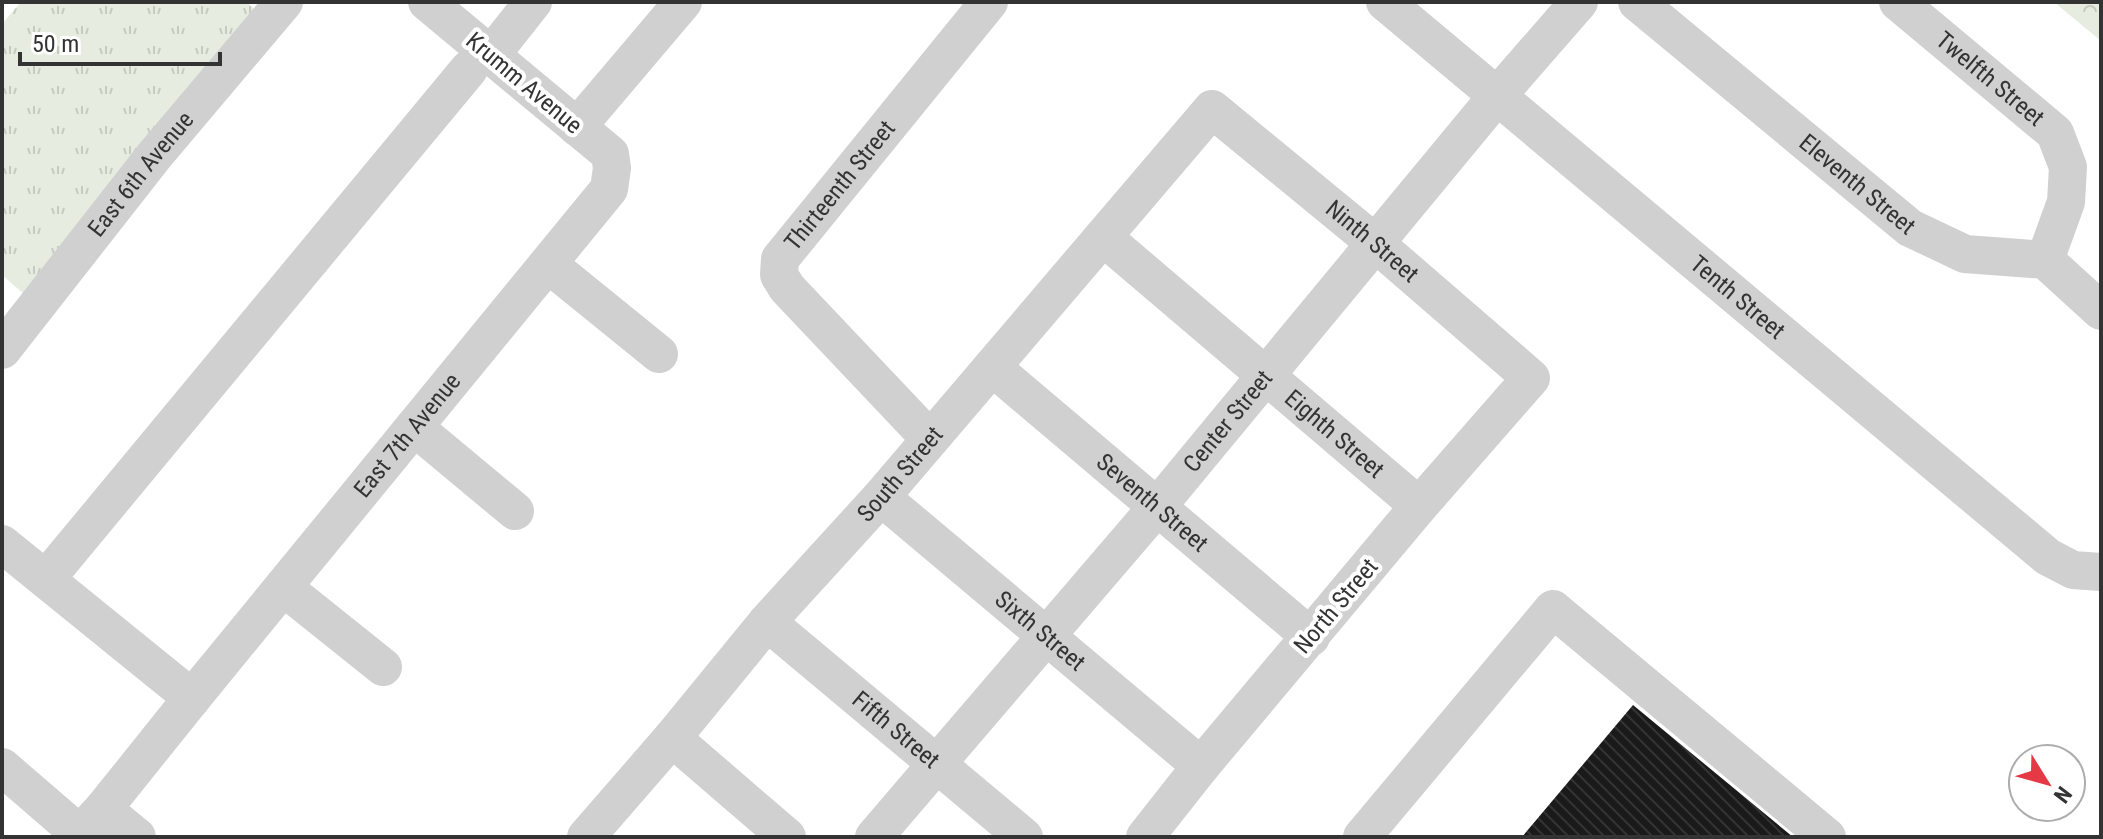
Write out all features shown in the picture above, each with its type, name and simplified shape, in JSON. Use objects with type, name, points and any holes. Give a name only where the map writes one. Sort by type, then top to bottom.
[{"type":"street","name":"East 6th Avenue","points":[[2,350],[154,156],[284,2]]},
{"type":"street","name":"Krumm Avenue","points":[[427,2],[480,62],[577,127],[610,154],[612,168]]},
{"type":"street","points":[[46,579],[533,2]]},
{"type":"street","points":[[577,127],[683,2]]},
{"type":"street","name":"Thirteenth Street","points":[[930,439],[787,288],[779,275],[780,259],[989,2]]},
{"type":"street","name":"Tenth Street","points":[[1385,2],[2048,557],[2073,570],[2101,572]]},
{"type":"street","name":"Center Street","points":[[874,837],[1157,507],[1497,96],[1579,2]]},
{"type":"street","name":"Eleventh Street","points":[[1637,2],[1910,228],[1965,254],[2045,260]]},
{"type":"street","name":"Twelfth Street","points":[[1898,2],[2055,133],[2068,167],[2066,202],[2045,260]]},
{"type":"street","name":"South Street","points":[[586,837],[767,622],[881,497],[1212,109]]},
{"type":"street","name":"Ninth Street","points":[[1212,109],[1375,243],[1531,378]]},
{"type":"street","name":"East 7th Avenue","points":[[47,825],[84,829],[103,809],[609,189],[612,168]]},
{"type":"street","name":"Eighth Street","points":[[1103,237],[1419,506]]},
{"type":"street","points":[[2045,260],[2101,311]]},
{"type":"street","points":[[548,264],[659,354]]},
{"type":"street","name":"Seventh Street","points":[[992,367],[1311,637]]},
{"type":"street","name":"North Street","points":[[1145,837],[1419,506],[1531,378]]},
{"type":"street","points":[[414,427],[515,511]]},
{"type":"street","name":"Sixth Street","points":[[881,497],[1201,766]]},
{"type":"street","points":[[2,544],[192,698]]},
{"type":"street","points":[[283,587],[383,667]]},
{"type":"street","points":[[1362,837],[1553,609],[1827,837]]},
{"type":"street","name":"Fifth Street","points":[[767,622],[1024,837]]},
{"type":"street","points":[[672,738],[787,837]]},
{"type":"street","points":[[2,767],[47,825]]},
{"type":"street","points":[[103,809],[137,837]]},
{"type":"green space","points":[[21,2],[246,2],[262,15],[31,300],[2,275],[2,24]]},
{"type":"green space","points":[[2054,2],[2101,2],[2101,41]]},
{"type":"building","points":[[1633,705],[1793,837],[1522,837]]}]
